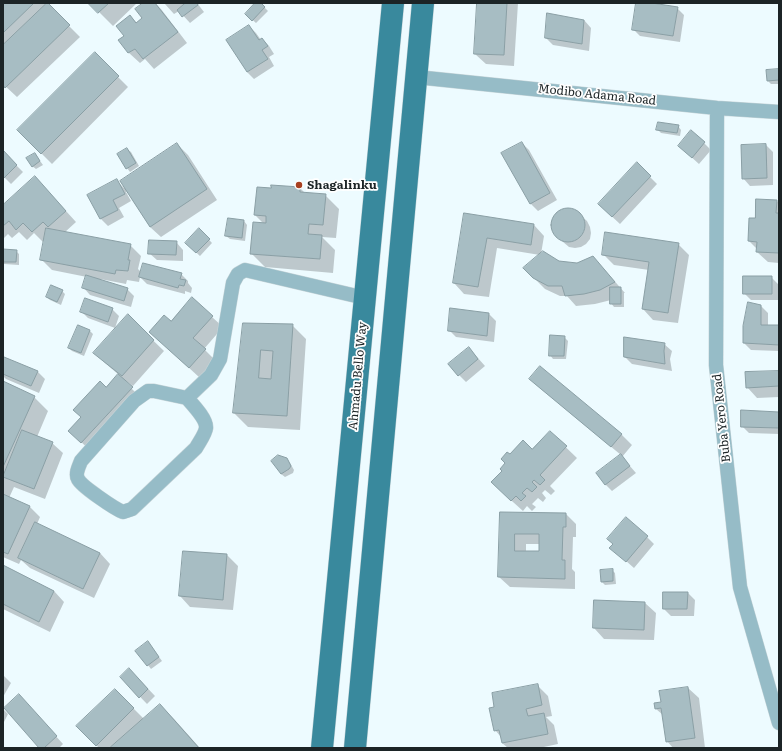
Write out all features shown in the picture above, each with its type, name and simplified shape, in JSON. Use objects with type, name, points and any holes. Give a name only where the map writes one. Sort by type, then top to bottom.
[{"type":"main road","name":"Ahmadu Bello Way","points":[[322,748],[393,3]]},
{"type":"main road","points":[[355,748],[423,3]]},
{"type":"street","name":"Modibo Adama Road","points":[[416,77],[717,108],[779,112]]},
{"type":"street","name":"Buba Yero Road","points":[[717,108],[716,365],[740,587],[779,723]]},
{"type":"street","points":[[187,398],[211,375],[220,358],[233,283],[238,274],[245,270],[365,298]]},
{"type":"street","points":[[148,391],[187,398],[204,419],[206,427],[202,438],[196,448],[132,509],[123,512],[116,510],[81,484],[77,478],[77,473],[81,461],[134,401],[148,391]]},
{"type":"building","points":[[3,3],[34,3],[3,33]]},
{"type":"building","points":[[47,3],[70,25],[5,88],[3,85],[3,45]]},
{"type":"building","points":[[88,3],[109,3],[98,13]]},
{"type":"building","points":[[143,3],[155,3],[178,32],[143,59],[135,49],[128,53],[118,40],[124,36],[116,26],[130,15],[136,23],[142,18],[135,9]]},
{"type":"building","points":[[183,3],[197,3],[198,5],[182,17],[177,10],[184,4]]},
{"type":"building","points":[[255,3],[261,3],[265,7],[252,21],[245,14]]},
{"type":"building","points":[[477,3],[507,3],[504,55],[474,54]]},
{"type":"building","points":[[636,3],[652,3],[678,7],[673,36],[632,30]]},
{"type":"building","points":[[547,13],[584,20],[582,44],[545,38]]},
{"type":"building","points":[[249,25],[259,40],[262,38],[268,46],[262,50],[268,59],[247,72],[226,40]]},
{"type":"building","points":[[95,52],[119,76],[41,154],[17,130]]},
{"type":"building","points":[[779,69],[779,80],[767,81],[766,70]]},
{"type":"building","points":[[658,122],[679,125],[677,133],[656,130]]},
{"type":"building","points":[[691,130],[705,142],[692,158],[678,146]]},
{"type":"building","points":[[522,142],[550,193],[530,204],[501,153]]},
{"type":"building","points":[[177,143],[207,189],[150,227],[120,181]]},
{"type":"building","points":[[766,144],[767,178],[742,179],[741,145]]},
{"type":"building","points":[[127,148],[136,163],[126,169],[117,154]]},
{"type":"building","points":[[3,150],[17,165],[4,178],[3,177]]},
{"type":"building","points":[[35,153],[40,161],[32,167],[26,158]]},
{"type":"building","points":[[637,162],[651,176],[612,217],[598,204]]},
{"type":"building","points":[[35,176],[66,211],[48,227],[43,222],[32,232],[23,223],[16,230],[9,221],[3,226],[3,205]]},
{"type":"building","points":[[117,179],[125,194],[113,200],[118,210],[100,219],[87,195]]},
{"type":"building","points":[[271,185],[300,187],[300,192],[326,194],[323,225],[309,224],[308,234],[322,235],[320,259],[250,254],[253,222],[266,223],[266,216],[254,215],[257,187],[271,188]]},
{"type":"building","points":[[756,199],[777,200],[776,213],[779,213],[779,253],[756,252],[757,242],[748,241],[749,218],[755,218]]},
{"type":"building","points":[[568,208],[580,213],[585,225],[580,237],[568,242],[556,237],[551,225],[556,213]]},
{"type":"building","points":[[464,213],[534,224],[531,245],[487,238],[478,287],[453,283]]},
{"type":"building","points":[[228,218],[244,220],[242,238],[225,236]]},
{"type":"building","points":[[46,228],[131,244],[128,260],[130,260],[128,271],[116,270],[115,274],[40,260]]},
{"type":"building","points":[[199,228],[210,239],[196,253],[185,243]]},
{"type":"building","points":[[605,232],[679,243],[668,313],[642,309],[649,262],[602,255]]},
{"type":"building","points":[[149,240],[177,241],[176,255],[148,254]]},
{"type":"building","points":[[3,249],[17,250],[16,262],[3,262]]},
{"type":"building","points":[[543,251],[559,261],[577,263],[593,256],[615,282],[600,290],[584,294],[565,296],[562,286],[548,286],[533,278],[523,268]]},
{"type":"building","points":[[143,263],[182,273],[180,279],[186,280],[184,286],[179,285],[178,288],[139,277]]},
{"type":"building","points":[[86,275],[128,288],[124,301],[82,288]]},
{"type":"building","points":[[743,276],[772,276],[772,294],[743,294]]},
{"type":"building","points":[[51,285],[63,290],[57,302],[46,297]]},
{"type":"building","points":[[610,287],[621,287],[621,304],[610,304]]},
{"type":"building","points":[[192,297],[213,316],[193,338],[206,349],[189,368],[149,332],[164,315],[171,321]]},
{"type":"building","points":[[85,298],[113,308],[108,322],[80,312]]},
{"type":"building","points":[[748,302],[761,305],[761,325],[779,325],[779,345],[743,343],[743,326]]},
{"type":"building","points":[[450,308],[489,313],[487,336],[448,331]]},
{"type":"building","points":[[128,314],[154,340],[122,376],[93,353]]},
{"type":"building","points":[[243,323],[293,324],[287,416],[233,413]],"holes":[[[261,350],[273,351],[271,379],[259,378]]]},
{"type":"building","points":[[78,325],[90,330],[81,353],[68,348]]},
{"type":"building","points":[[550,335],[565,336],[564,356],[549,356]]},
{"type":"building","points":[[624,337],[665,343],[665,364],[624,357]]},
{"type":"building","points":[[469,347],[478,359],[458,376],[448,364]]},
{"type":"building","points":[[4,357],[38,371],[31,386],[3,374]]},
{"type":"building","points":[[540,366],[622,434],[611,447],[529,379]]},
{"type":"building","points":[[779,371],[779,386],[746,388],[745,372]]},
{"type":"building","points":[[118,374],[133,387],[81,443],[68,431],[81,417],[73,410],[100,381],[106,387]]},
{"type":"building","points":[[3,381],[35,396],[3,467]]},
{"type":"building","points":[[741,410],[779,412],[779,428],[741,427]]},
{"type":"building","points":[[22,430],[53,442],[34,489],[3,477]]},
{"type":"building","points":[[550,431],[567,446],[540,475],[545,480],[540,485],[534,480],[532,482],[537,487],[532,492],[527,488],[522,493],[526,496],[521,501],[516,496],[511,501],[491,482],[502,471],[500,469],[505,463],[501,459],[507,452],[510,454],[523,440],[532,449]]},
{"type":"building","points":[[621,454],[630,466],[605,485],[596,473]]},
{"type":"building","points":[[278,455],[287,458],[291,466],[281,474],[271,461]]},
{"type":"building","points":[[3,494],[30,506],[8,554],[3,552]]},
{"type":"building","points":[[500,512],[566,513],[566,527],[563,527],[562,560],[565,560],[565,579],[498,577]],"holes":[[[515,534],[539,534],[539,551],[515,551]]]},
{"type":"building","points":[[626,517],[648,536],[626,562],[609,548],[613,544],[607,539]]},
{"type":"building","points":[[35,522],[100,553],[83,589],[18,558]]},
{"type":"building","points":[[183,551],[227,554],[223,600],[179,596]]},
{"type":"building","points":[[3,565],[54,591],[39,622],[3,604]]},
{"type":"building","points":[[613,569],[613,581],[601,582],[600,570]]},
{"type":"building","points":[[663,592],[688,592],[687,609],[663,609]]},
{"type":"building","points":[[594,600],[645,602],[644,630],[593,628]]},
{"type":"building","points":[[148,641],[159,657],[147,666],[135,651]]},
{"type":"building","points":[[129,668],[148,689],[139,698],[120,677]]},
{"type":"building","points":[[538,684],[542,705],[526,709],[528,716],[544,713],[548,734],[502,743],[499,730],[494,731],[489,708],[494,707],[492,693]]},
{"type":"building","points":[[688,687],[695,738],[666,742],[661,708],[655,709],[654,703],[661,702],[659,691]]},
{"type":"building","points":[[115,689],[134,708],[96,746],[76,726]]},
{"type":"building","points":[[19,694],[57,736],[44,748],[39,748],[4,708]]},
{"type":"building","points":[[160,704],[199,748],[111,747]]},
{"type":"place","name":"Shagalinku","points":[[299,185]]}]
